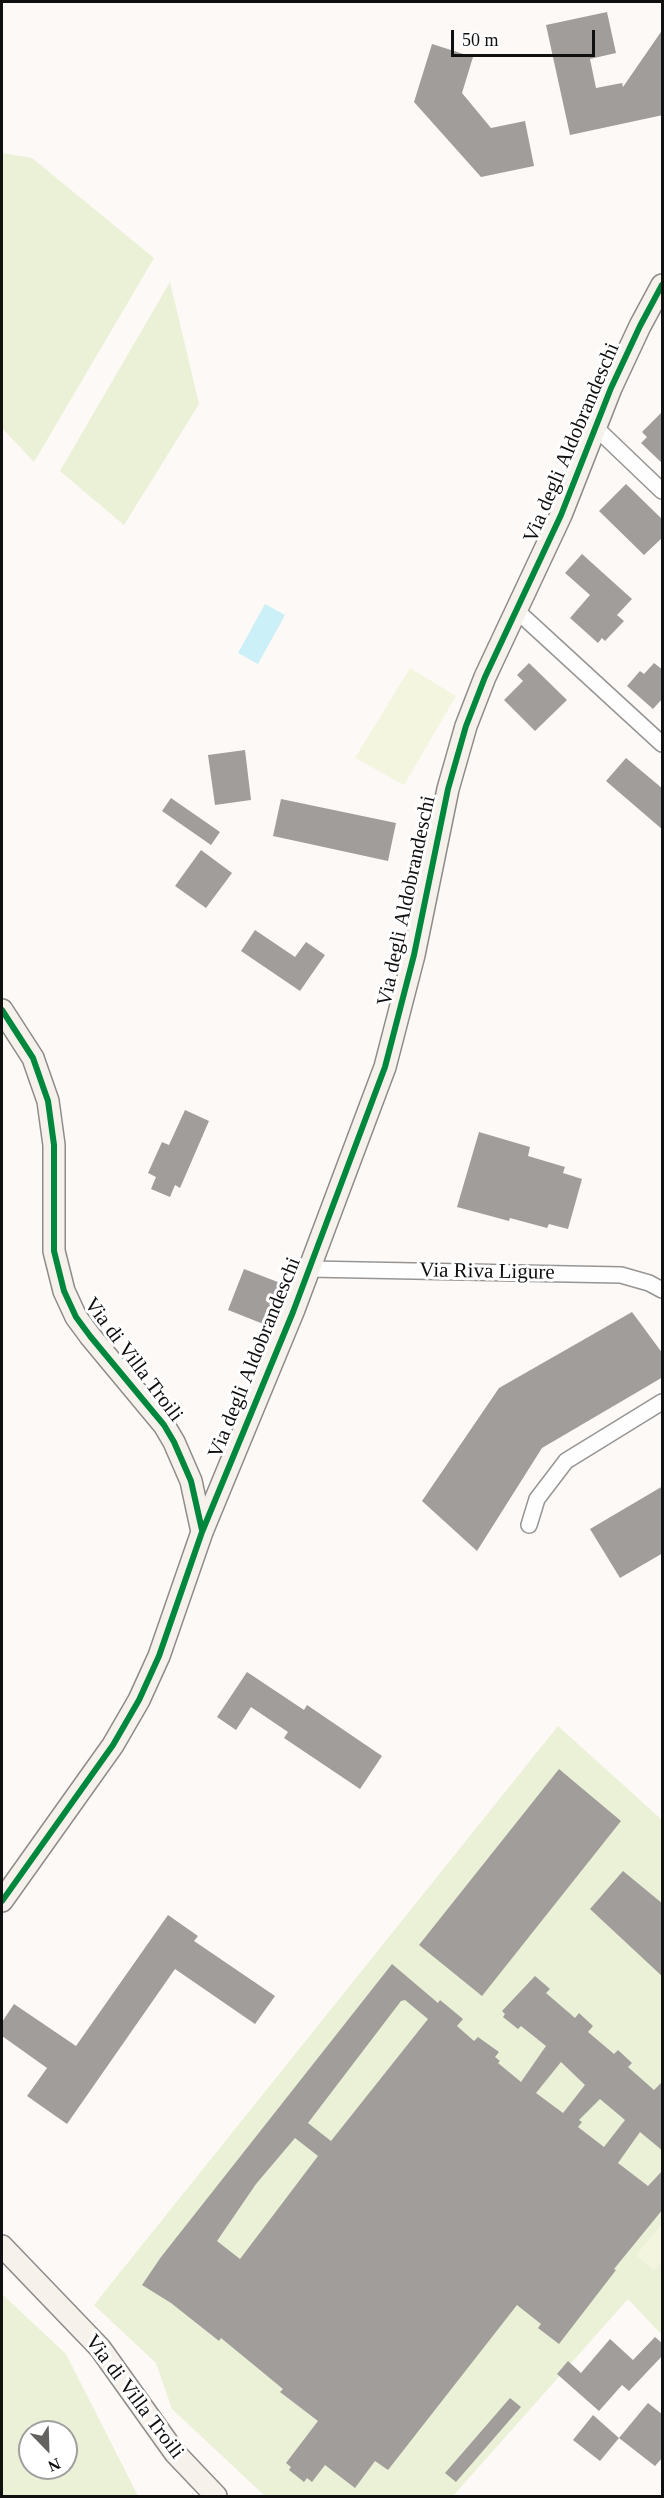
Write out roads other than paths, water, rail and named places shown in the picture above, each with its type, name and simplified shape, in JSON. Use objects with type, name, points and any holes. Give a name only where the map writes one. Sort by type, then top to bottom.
[{"type":"street","name":"Via degli Aldobrandeschi","points":[[202,1532],[309,1269],[385,1067],[414,955],[448,789],[463,735],[485,678],[561,515],[595,427],[640,326],[663,285]]},
{"type":"street","points":[[595,427],[663,491]]},
{"type":"street","points":[[516,610],[663,744]]},
{"type":"street","name":"Via di Villa Troili","points":[[2,1010],[33,1058],[48,1101],[54,1145],[54,1251],[64,1291],[76,1317],[164,1425],[174,1442],[191,1481],[202,1532]]},
{"type":"street","name":"Via Riva Ligure","points":[[309,1269],[621,1275],[642,1280],[663,1290]]},
{"type":"street","points":[[529,1525],[537,1499],[566,1461],[663,1402]]},
{"type":"street","points":[[2,1901],[107,1754],[126,1723],[159,1656],[202,1532]]},
{"type":"street","name":"Via di Villa Troili","points":[[2,2246],[100,2348],[175,2453],[216,2496]]},
{"type":"water","points":[[265,604],[285,615],[258,664],[238,653]]}]
